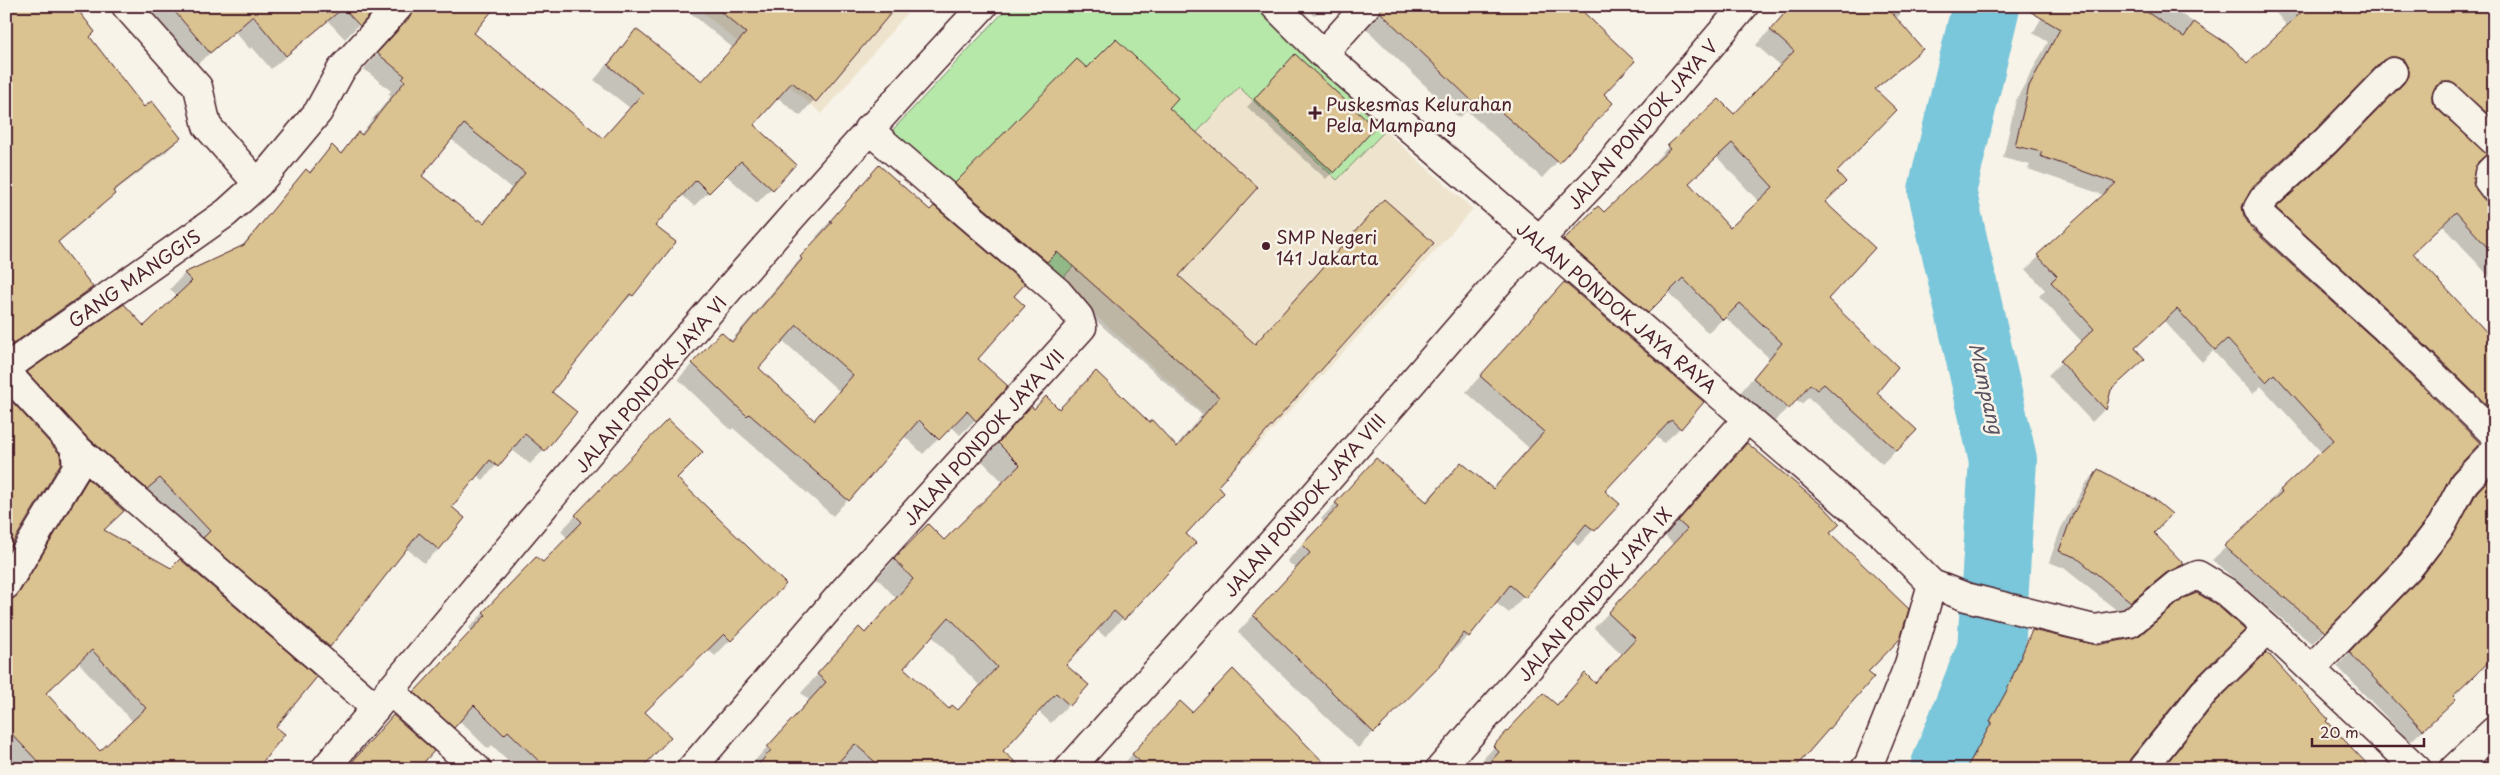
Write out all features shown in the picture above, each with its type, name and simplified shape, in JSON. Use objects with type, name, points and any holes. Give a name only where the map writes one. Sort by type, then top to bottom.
[{"type":"street","points":[[126,6],[198,87],[206,126],[258,184]]},
{"type":"street","name":"GANG MANGGIS","points":[[6,368],[226,214],[258,184],[318,112],[341,70],[399,6]]},
{"type":"street","name":"JALAN PONDOK JAYA VI","points":[[326,769],[383,699],[868,129],[983,6]]},
{"type":"street","name":"JALAN PONDOK JAYA RAYA","points":[[1274,6],[1323,54],[1883,535],[1932,584],[1966,597],[2094,629],[2130,623],[2176,585],[2198,575],[2226,592],[2268,628]]},
{"type":"street","points":[[1323,54],[1366,6]]},
{"type":"street","name":"JALAN PONDOK JAYA V","points":[[1539,241],[1597,179],[1744,6]]},
{"type":"street","points":[[2392,72],[2325,142],[2264,198],[2258,208],[2263,217],[2385,328],[2494,434]]},
{"type":"street","points":[[2447,97],[2494,141]]},
{"type":"street","name":"JALAN PONDOK JAYA VII","points":[[691,769],[842,593],[1082,327],[1082,322],[1075,310],[1058,292],[868,129]]},
{"type":"street","points":[[2494,168],[2489,173],[2488,180],[2494,188]]},
{"type":"street","name":"JALAN PONDOK JAYA VIII","points":[[1069,769],[1312,498],[1499,282],[1539,241]]},
{"type":"street","points":[[6,372],[75,447],[383,699],[477,769]]},
{"type":"street","name":"JALAN PONDOK JAYA IX","points":[[1440,769],[1748,418]]},
{"type":"street","points":[[6,586],[77,467],[75,447]]},
{"type":"street","points":[[2311,670],[2410,565],[2442,525],[2464,483],[2494,451]]},
{"type":"street","points":[[1865,769],[1869,764],[1909,664],[1932,584]]},
{"type":"street","points":[[2142,769],[2204,692],[2268,628],[2417,769]]},
{"type":"street","points":[[2454,769],[2494,731]]},
{"type":"shaded area","points":[[695,6],[913,6],[822,114]]},
{"type":"shaded area","name":"SMP Negeri 141 Jakarta","points":[[1239,87],[1337,180],[1385,131],[1473,209],[1250,455],[1059,282]]},
{"type":"green space","points":[[1009,6],[1257,6],[1385,131],[1337,180],[1239,87],[1059,282],[887,136]]},
{"type":"building","points":[[6,6],[75,6],[95,32],[90,37],[144,107],[152,101],[181,138],[113,191],[115,194],[58,242],[93,287],[6,349]]},
{"type":"building","points":[[170,6],[378,6],[360,26],[343,8],[286,56],[253,16],[210,53]]},
{"type":"building","points":[[414,6],[496,6],[474,33],[603,138],[643,93],[608,65],[636,29],[702,81],[746,33],[714,6],[897,6],[816,102],[792,82],[754,125],[796,164],[773,190],[741,161],[709,193],[696,180],[655,226],[676,242],[633,296],[630,294],[552,392],[577,412],[545,451],[525,434],[498,467],[490,460],[452,507],[465,518],[439,550],[419,533],[330,647],[203,538],[210,531],[160,478],[147,489],[86,436],[27,372],[124,304],[144,326],[192,281],[184,273],[244,245],[306,169],[310,173],[332,145],[341,154],[358,132],[362,135],[405,81],[402,79],[405,76],[377,53],[411,16]],"holes":[[[464,124],[525,173],[484,223],[479,219],[478,221],[422,176]]]},
{"type":"building","points":[[1381,6],[1577,6],[1635,61],[1604,94],[1613,103],[1559,163],[1483,96],[1475,104],[1380,12]]},
{"type":"building","points":[[1791,6],[1886,6],[1923,49],[1875,89],[1897,110],[1837,172],[1846,182],[1825,202],[1875,248],[1828,299],[1898,367],[1877,393],[1917,430],[1897,451],[1824,384],[1817,390],[1810,384],[1789,409],[1753,378],[1782,343],[1740,303],[1723,320],[1683,278],[1648,313],[1563,240],[1598,206],[1604,212],[1670,149],[1667,146],[1719,99],[1734,114],[1794,51],[1770,30]],"holes":[[[1732,143],[1773,187],[1730,228],[1689,183]]]},
{"type":"building","points":[[2021,6],[2138,6],[2184,37],[2194,22],[2232,47],[2247,63],[2308,6],[2494,6],[2494,119],[2451,82],[2442,82],[2435,87],[2432,94],[2432,102],[2436,108],[2487,154],[2478,162],[2473,179],[2476,189],[2482,197],[2494,203],[2494,255],[2456,212],[2413,253],[2494,340],[2494,412],[2396,317],[2276,208],[2336,153],[2404,83],[2408,76],[2408,68],[2404,60],[2389,57],[2382,61],[2314,131],[2253,186],[2242,207],[2244,216],[2252,229],[2374,339],[2480,443],[2452,473],[2429,517],[2399,555],[2325,632],[2224,546],[2334,440],[2274,374],[2266,382],[2227,339],[2215,350],[2177,309],[2135,348],[2145,359],[2111,390],[2106,410],[2060,361],[2094,329],[2051,282],[2057,276],[2037,255],[2116,183],[2040,156],[2042,152],[2015,146],[2029,86],[2060,29]]},
{"type":"building","points":[[1116,39],[1178,98],[1169,108],[1258,187],[1179,276],[1255,344],[1384,199],[1434,243],[1218,486],[1224,493],[1186,534],[1196,543],[1124,620],[1114,611],[1066,665],[1089,685],[1070,706],[1056,693],[1003,751],[1023,769],[883,769],[855,744],[832,769],[755,769],[771,750],[767,747],[826,682],[817,674],[859,627],[865,633],[913,579],[894,559],[928,524],[944,540],[1020,465],[998,443],[1031,406],[1034,409],[1046,396],[1059,409],[1096,371],[1149,422],[1152,420],[1177,447],[1219,397],[1057,252],[1047,262],[955,183],[1077,59],[1087,68]],"holes":[[[949,617],[997,667],[958,710],[952,705],[949,709],[904,668]]]},
{"type":"building","name":"Puskesmas Kelurahan Pela Mampang","points":[[1295,54],[1375,128],[1334,173],[1254,99]]},
{"type":"building","points":[[879,165],[930,210],[934,206],[1025,284],[1014,296],[1025,306],[978,359],[1008,386],[976,421],[967,411],[939,440],[919,420],[849,501],[749,414],[747,416],[692,363],[721,332],[732,342],[802,259],[800,257],[832,222],[830,221]],"holes":[[[797,325],[853,375],[814,420],[759,368]]]},
{"type":"building","points":[[1564,282],[1704,402],[1681,429],[1671,420],[1605,491],[1620,504],[1595,531],[1586,524],[1525,598],[1510,585],[1469,637],[1464,633],[1437,669],[1374,733],[1253,615],[1310,553],[1302,545],[1339,506],[1335,503],[1376,458],[1427,502],[1461,462],[1493,489],[1544,432],[1480,376]]},
{"type":"building","points":[[6,395],[60,454],[61,463],[6,554]]},
{"type":"building","points":[[668,419],[703,452],[677,478],[786,584],[731,641],[724,634],[645,712],[671,737],[641,769],[547,769],[508,731],[504,735],[474,705],[454,728],[414,692],[486,615],[483,612],[536,557],[543,562],[582,522],[575,515]]},
{"type":"building","points":[[1747,443],[1824,507],[1840,524],[1830,533],[1909,609],[1900,639],[1868,672],[1874,677],[1794,769],[1484,769],[1499,752],[1493,746],[1543,693],[1557,705],[1585,673],[1595,683],[1636,639],[1608,613],[1687,529],[1678,521]]},
{"type":"building","points":[[2098,469],[2154,499],[2172,514],[2154,533],[2184,564],[2166,573],[2131,602],[2076,557],[2059,551],[2072,516]]},
{"type":"building","points":[[2494,474],[2494,657],[2453,696],[2456,699],[2423,730],[2349,652],[2423,575],[2454,534],[2477,492]]},
{"type":"building","points":[[88,479],[124,511],[104,530],[171,568],[180,559],[317,677],[276,727],[285,734],[257,769],[45,769],[6,728],[6,601],[14,598],[19,593]],"holes":[[[92,650],[146,708],[100,751],[46,693]]]},
{"type":"building","points":[[2197,593],[2217,605],[2245,630],[2192,682],[2130,759],[2127,769],[1966,769],[1992,722],[1990,721],[2006,692],[2032,630],[2097,645],[2133,638],[2140,635],[2184,598]]},
{"type":"building","points":[[2267,652],[2328,719],[2326,721],[2372,769],[2162,769],[2216,702]]},
{"type":"building","points":[[1233,669],[1330,769],[1148,769],[1132,754],[1180,701],[1192,712]]},
{"type":"building","points":[[393,715],[434,751],[418,769],[346,769]]},
{"type":"waterway","name":"Mampang","points":[[1944,769],[1991,650],[2003,460],[1942,191],[1986,6]]},
{"type":"place","name":"Puskesmas Kelurahan Pela Mampang","points":[[1315,113]]},
{"type":"place","name":"SMP Negeri 141 Jakarta","points":[[1266,246]]}]
